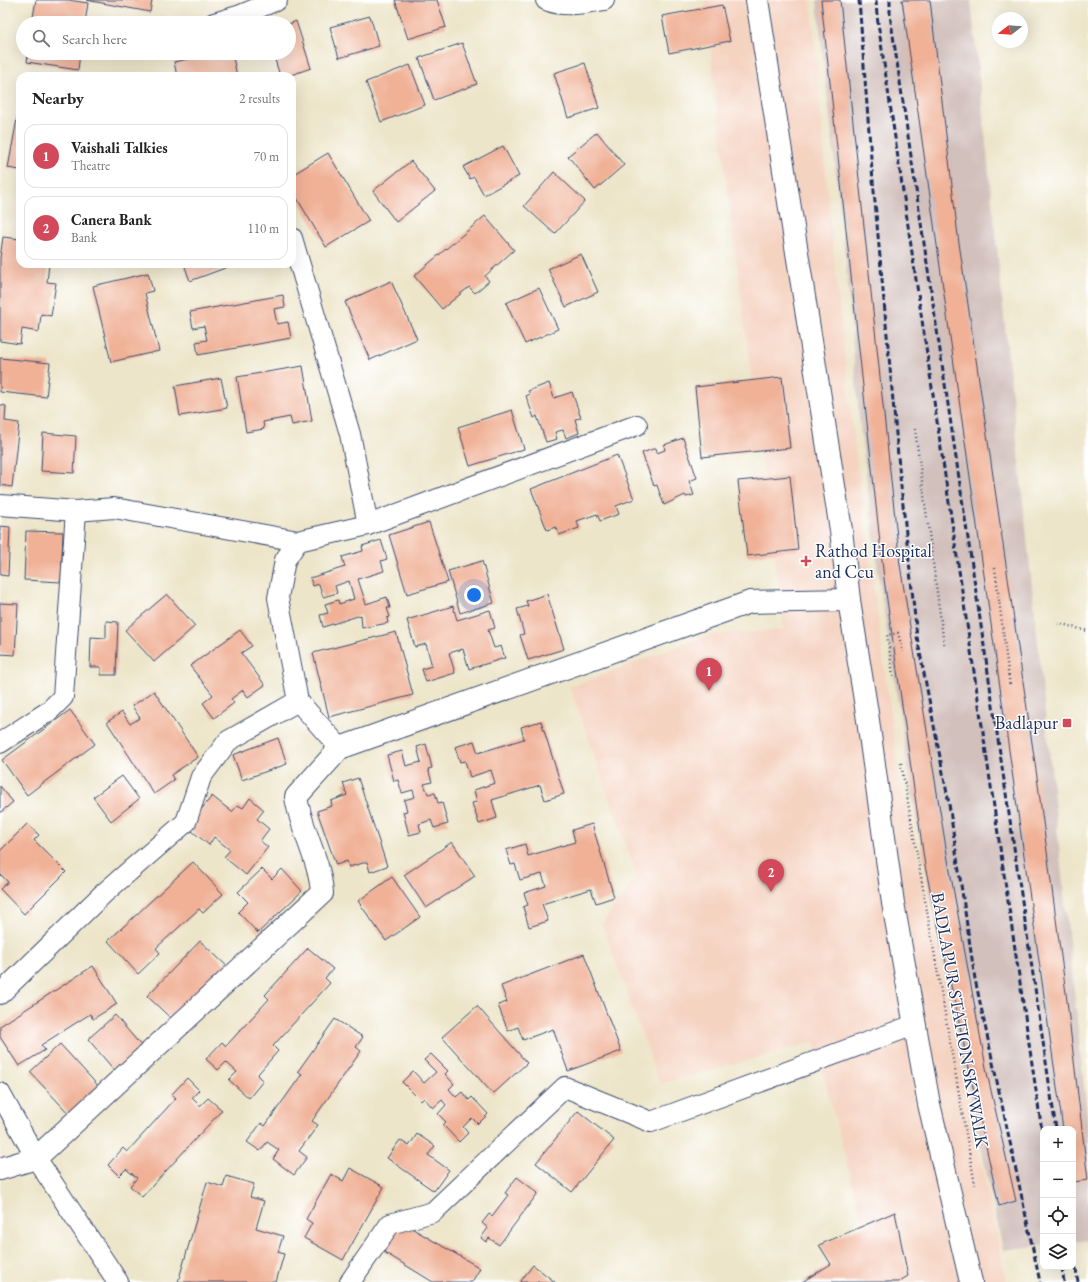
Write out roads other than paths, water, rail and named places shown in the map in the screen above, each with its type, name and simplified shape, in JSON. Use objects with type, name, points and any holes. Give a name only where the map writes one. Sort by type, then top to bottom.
[{"type":"main road","points":[[757,0],[841,530],[849,600],[867,713],[893,903],[928,1104],[968,1281]]},
{"type":"main road","points":[[5,1168],[36,1158],[322,893],[321,878],[298,811],[296,797],[340,748],[750,602],[849,600]]},
{"type":"street","points":[[238,16],[277,0]]},
{"type":"street","points":[[546,0],[556,4],[573,5],[604,0]]},
{"type":"street","points":[[296,252],[350,434],[368,525]]},
{"type":"street","points":[[0,505],[76,511],[114,508],[298,541],[368,525],[637,425]]},
{"type":"street","points":[[0,743],[49,711],[63,697],[76,511]]},
{"type":"street","points":[[298,541],[285,560],[278,598],[298,701],[340,748]]},
{"type":"street","points":[[0,994],[103,894],[186,822],[201,776],[228,741],[298,701]]},
{"type":"street","points":[[350,1282],[390,1224],[433,1212],[565,1087],[651,1122],[914,1025]]},
{"type":"street","points":[[0,1093],[36,1158],[118,1282]]},
{"type":"railway","points":[[859,0],[871,158],[899,467],[917,637],[949,804],[975,979],[1040,1282]]},
{"type":"railway","points":[[876,0],[877,16],[1041,1126]]},
{"type":"railway","points":[[890,0],[890,15],[1056,1126]]},
{"type":"railway","points":[[1076,1269],[1078,1282]]},
{"type":"railway","points":[[1062,1270],[1064,1282]]},
{"type":"place","name":"Rathod Hospital and Ccu","points":[[806,561]]},
{"type":"place","name":"Vaishali Talkies","points":[[709,691]]},
{"type":"place","name":"Badlapur","points":[[1067,723]]},
{"type":"place","name":"Canera Bank","points":[[771,892]]}]
